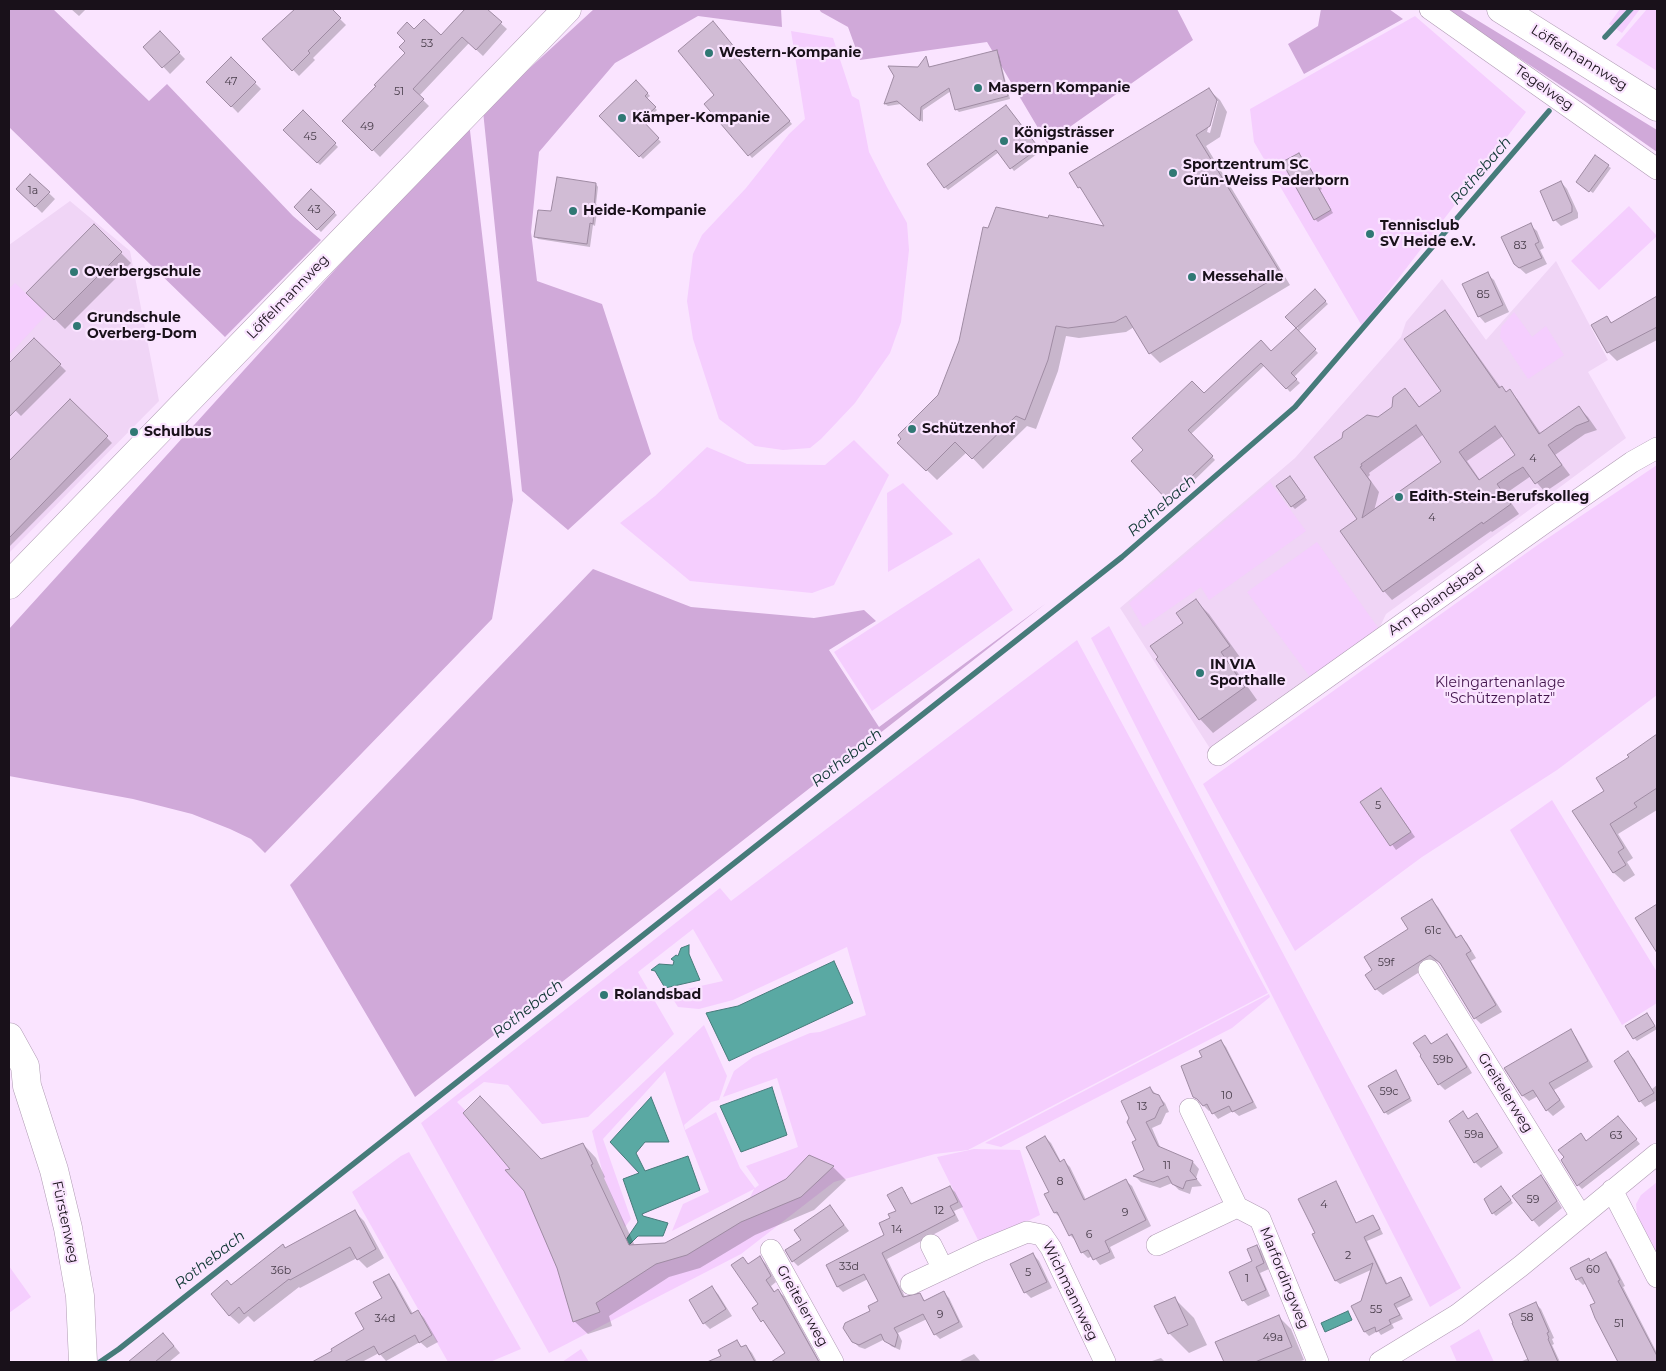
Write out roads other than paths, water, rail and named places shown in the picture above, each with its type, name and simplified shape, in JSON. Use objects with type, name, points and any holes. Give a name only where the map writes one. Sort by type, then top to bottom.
[{"type":"street","name":"Löffelmannweg","points":[[9,585],[567,9]]},
{"type":"street","name":"Tegelweg","points":[[1430,9],[1657,169]]},
{"type":"street","name":"Löffelmannweg","points":[[1502,9],[1657,107]]},
{"type":"street","name":"Am Rolandsbad","points":[[1218,755],[1551,518],[1632,462],[1657,448]]},
{"type":"street","name":"Greitelerweg","points":[[1429,970],[1580,1216]]},
{"type":"street","name":"Fürstenweg","points":[[9,1037],[25,1066],[18,1080],[54,1170],[68,1228],[80,1296],[82,1356]]},
{"type":"street","points":[[1157,1245],[1236,1207],[1190,1109]]},
{"type":"street","points":[[1380,1362],[1457,1315],[1521,1266],[1657,1154]]},
{"type":"street","points":[[1612,1190],[1657,1277]]},
{"type":"street","name":"Marfordingweg","points":[[1236,1207],[1260,1219],[1318,1362]]},
{"type":"street","name":"Wichmannweg","points":[[911,1284],[1027,1232],[1042,1235],[1051,1248],[1105,1362]]},
{"type":"street","points":[[931,1245],[943,1269]]},
{"type":"street","name":"Greitelerweg","points":[[771,1250],[833,1362]]},
{"type":"waterway","name":"Rothebach","points":[[1605,37],[1631,9]]},
{"type":"waterway","name":"Rothebach","points":[[100,1362],[119,1349],[1122,557],[1295,407],[1549,111]]},
{"type":"place","name":"Western-Kompanie","points":[[709,53]]},
{"type":"place","name":"Maspern Kompanie","points":[[978,88]]},
{"type":"place","name":"Kämper-Kompanie","points":[[622,118]]},
{"type":"place","name":"Königsträsser Kompanie","points":[[1004,141]]},
{"type":"place","name":"Sportzentrum SC Grün-Weiss Paderborn","points":[[1173,173]]},
{"type":"place","name":"Heide-Kompanie","points":[[573,211]]},
{"type":"place","name":"Tennisclub SV Heide e.V.","points":[[1370,234]]},
{"type":"place","name":"Overbergschule","points":[[74,272]]},
{"type":"place","name":"Messehalle","points":[[1192,277]]},
{"type":"place","name":"Grundschule Overberg-Dom","points":[[77,326]]},
{"type":"place","name":"Schützenhof","points":[[912,429]]},
{"type":"place","name":"Schulbus","points":[[134,432]]},
{"type":"place","name":"Edith-Stein-Berufskolleg","points":[[1399,497]]},
{"type":"place","name":"IN VIA Sporthalle","points":[[1200,673]]},
{"type":"place","name":"Rolandsbad","points":[[604,995]]},
{"type":"park label","name":"Kleingartenanlage \"Schützenplatz\"","points":[[1500,692]]}]
